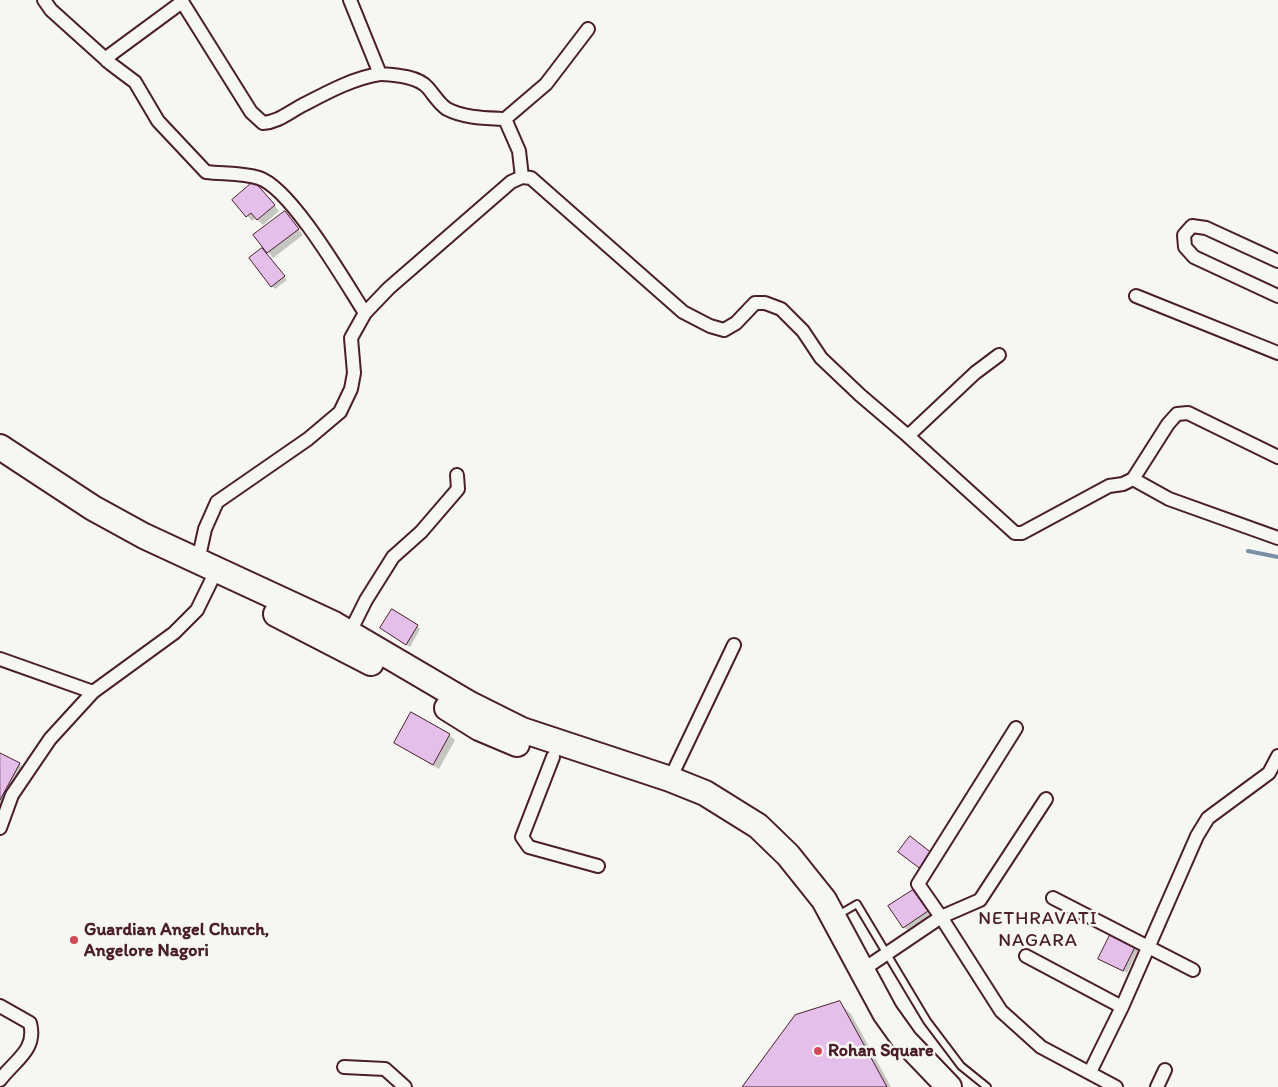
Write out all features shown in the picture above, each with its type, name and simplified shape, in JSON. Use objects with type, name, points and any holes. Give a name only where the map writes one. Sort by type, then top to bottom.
[{"type":"highway","points":[[0,447],[93,508],[356,654],[479,728],[553,757],[665,792],[690,802],[749,837],[777,864],[813,908],[873,1020],[894,1050],[928,1087]]},
{"type":"highway","points":[[0,464],[91,524],[209,571],[350,632],[470,704],[522,730],[670,779],[705,793],[758,826],[788,855],[824,900],[835,917],[861,971],[885,1013],[905,1041],[949,1087]]},
{"type":"street","points":[[44,0],[52,10],[107,60],[136,82],[158,121],[206,172],[260,178],[284,196],[323,248],[365,312]]},
{"type":"street","points":[[350,0],[380,74]]},
{"type":"street","points":[[107,60],[110,55],[181,1],[251,112],[263,123],[273,122],[363,77],[380,74],[402,76],[426,86],[445,108],[464,116],[505,119],[546,84],[588,29]]},
{"type":"street","points":[[505,119],[519,151],[522,177]]},
{"type":"street","points":[[0,828],[12,795],[50,739],[93,692],[174,633],[197,610],[209,571],[204,529],[217,502],[308,440],[340,412],[351,389],[354,373],[351,338],[365,312],[389,288],[476,212],[512,182],[522,177],[531,178],[683,312],[710,326],[724,330],[736,323],[755,303],[765,303],[781,309],[803,331],[821,358],[860,396],[908,436],[1015,533],[1022,534],[1109,486],[1123,484],[1133,479],[1168,424],[1177,414],[1183,412],[1278,457]]},
{"type":"street","points":[[1278,261],[1206,228],[1192,226],[1184,235],[1185,247],[1194,257],[1278,296]]},
{"type":"street","points":[[1136,296],[1278,353]]},
{"type":"street","points":[[908,436],[975,373],[998,355]]},
{"type":"street","points":[[350,632],[366,600],[393,557],[422,532],[458,489],[457,475]]},
{"type":"street","points":[[1133,479],[1169,499],[1278,538]]},
{"type":"street","points":[[670,779],[734,645]]},
{"type":"street","points":[[0,659],[93,692]]},
{"type":"street","points":[[1016,728],[918,884],[1001,1011],[1041,1047],[1116,1087]]},
{"type":"street","points":[[1090,1072],[1122,1006],[1197,836],[1208,818],[1269,773],[1278,756]]},
{"type":"street","points":[[553,757],[522,837],[529,847],[598,866]]},
{"type":"street","points":[[861,971],[941,917],[980,900],[1046,799]]},
{"type":"street","points":[[1053,898],[1193,970]]},
{"type":"street","points":[[1026,956],[1122,1006]]},
{"type":"street","points":[[0,1006],[30,1024],[33,1036],[26,1051],[0,1080]]},
{"type":"street","points":[[344,1067],[385,1069],[405,1087]]},
{"type":"street","points":[[1157,1087],[1165,1070]]},
{"type":"lane","points":[[835,917],[857,904],[927,1021],[961,1066],[987,1087]]},
{"type":"building","points":[[254,181],[275,205],[257,220],[251,213],[246,217],[232,200]]},
{"type":"building","points":[[285,211],[299,229],[267,253],[253,235]]},
{"type":"building","points":[[262,248],[285,276],[271,287],[249,258]]},
{"type":"building","points":[[392,609],[418,625],[406,645],[380,628]]},
{"type":"building","points":[[411,712],[450,734],[433,765],[394,743]]},
{"type":"building","points":[[0,753],[20,763],[0,800]]},
{"type":"building","points":[[910,836],[933,854],[922,870],[898,852]]},
{"type":"building","points":[[913,890],[928,911],[903,928],[888,906]]},
{"type":"building","points":[[1111,933],[1136,945],[1123,971],[1098,959]]},
{"type":"building","name":"Rohan Square","points":[[840,1001],[887,1087],[742,1087],[795,1015]]},
{"type":"waterway","points":[[1248,551],[1278,557]]},
{"type":"place","name":"Guardian Angel Church, Angelore Nagori","points":[[74,940]]},
{"type":"place","name":"Rohan Square","points":[[818,1051]]},
{"type":"district","name":"NETHRAVATI NAGARA","points":[[1038,930]]}]
